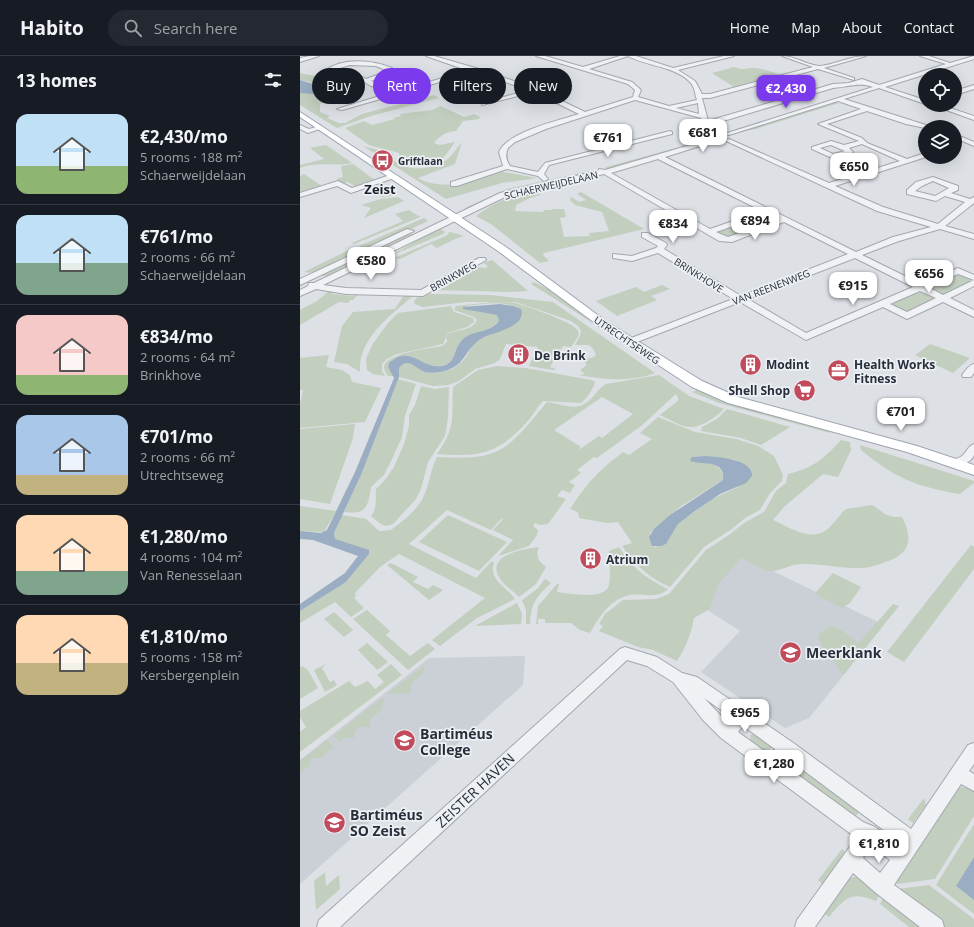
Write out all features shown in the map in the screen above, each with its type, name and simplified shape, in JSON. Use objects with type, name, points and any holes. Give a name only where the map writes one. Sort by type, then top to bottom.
[{"type":"main road","name":"UTRECHTSEWEG","points":[[300,114],[392,177],[451,215],[630,342],[682,376],[722,396],[912,449],[974,470]]},
{"type":"street","points":[[300,60],[316,56]]},
{"type":"street","points":[[429,56],[470,68]]},
{"type":"street","points":[[539,56],[630,83],[638,90],[635,98]]},
{"type":"street","points":[[584,69],[624,56]]},
{"type":"street","points":[[630,56],[671,70],[690,80],[696,86],[703,117],[713,137],[728,136],[763,128],[918,78]]},
{"type":"street","points":[[671,70],[731,56]]},
{"type":"street","points":[[785,56],[852,78]]},
{"type":"street","points":[[668,107],[863,56]]},
{"type":"street","points":[[923,56],[948,63]]},
{"type":"street","points":[[947,68],[974,59]]},
{"type":"street","points":[[728,136],[877,86],[974,59]]},
{"type":"street","points":[[366,82],[387,75],[391,72],[390,69],[379,64],[358,64],[341,66],[328,71],[357,76],[366,82],[373,84]]},
{"type":"street","points":[[706,124],[833,86],[850,85],[862,81],[918,100]]},
{"type":"street","points":[[962,91],[974,87]]},
{"type":"street","points":[[507,167],[502,158],[504,148],[508,143],[528,133],[635,98],[703,117]]},
{"type":"street","points":[[837,99],[918,125]]},
{"type":"street","points":[[340,109],[373,100]]},
{"type":"street","points":[[564,104],[585,114]]},
{"type":"street","points":[[867,109],[822,124],[907,161]]},
{"type":"street","points":[[959,112],[972,116]]},
{"type":"street","points":[[300,128],[308,131],[320,128]]},
{"type":"street","points":[[454,184],[507,167],[542,176],[547,164],[670,133]]},
{"type":"street","points":[[728,136],[827,186],[880,209],[974,237]]},
{"type":"street","name":"SCHAERWEIJDELAAN","points":[[451,215],[513,192],[605,172],[660,157],[713,137]]},
{"type":"street","name":"SCHAERWEIJDELAAN","points":[[451,215],[496,191],[542,176],[597,168],[713,137]]},
{"type":"street","points":[[962,139],[974,144]]},
{"type":"street","points":[[962,142],[966,141]]},
{"type":"street","points":[[844,147],[863,142]]},
{"type":"street","points":[[660,157],[974,314]]},
{"type":"street","points":[[827,186],[918,157]]},
{"type":"street","name":"SCHAERWEIJDELAAN","points":[[597,168],[605,172]]},
{"type":"street","points":[[605,172],[722,239],[729,240],[786,219]]},
{"type":"street","points":[[300,194],[338,183],[351,191],[392,177]]},
{"type":"street","points":[[933,179],[954,188],[944,193],[936,199],[910,192],[919,184],[933,179]]},
{"type":"street","points":[[944,193],[971,200]]},
{"type":"street","name":"VAN REENENWEG","points":[[630,342],[896,239],[939,227],[971,200]]},
{"type":"street","points":[[710,232],[770,211]]},
{"type":"street","points":[[300,282],[451,215]]},
{"type":"street","points":[[300,293],[451,215]]},
{"type":"street","name":"BRINKHOVE","points":[[645,235],[662,245],[659,250],[731,295],[741,299],[806,337],[884,304]]},
{"type":"street","points":[[616,256],[624,259],[633,259],[659,250]]},
{"type":"street","name":"BRINKWEG","points":[[316,286],[346,291],[423,292],[482,260]]},
{"type":"street","points":[[884,304],[958,271],[974,278]]},
{"type":"street","points":[[300,282],[316,286]]},
{"type":"street","points":[[884,304],[907,316],[974,283]]},
{"type":"street","points":[[967,375],[974,367]]},
{"type":"street","points":[[956,463],[966,458],[974,448]]},
{"type":"street","name":"ZEISTER HAVEN","points":[[326,927],[625,652],[652,661],[678,678]]},
{"type":"street","points":[[678,678],[692,682],[742,716],[912,840]]},
{"type":"street","points":[[678,678],[708,715],[727,733],[857,828],[869,833],[901,858]]},
{"type":"street","points":[[727,733],[742,716]]},
{"type":"street","points":[[772,765],[786,747]]},
{"type":"street","points":[[882,887],[912,840],[974,750]]},
{"type":"street","points":[[959,773],[974,783]]},
{"type":"street","points":[[804,927],[852,860],[861,843],[857,828]]},
{"type":"street","points":[[852,860],[882,887],[935,927]]},
{"type":"shaded area","name":"Meerklank","points":[[736,553],[884,625],[809,718],[785,728],[701,672],[740,631],[690,599]]},
{"type":"shaded area","name":"Bartiméus SO Zeist","points":[[525,656],[523,685],[300,884],[300,760],[429,658]]},
{"type":"green space","points":[[734,67],[767,70],[781,75],[734,87],[712,73]]},
{"type":"green space","points":[[300,73],[312,75],[312,83],[300,80]]},
{"type":"green space","points":[[300,93],[312,93],[312,104],[320,104],[320,112],[330,116],[327,118],[339,123],[345,123],[362,114],[400,104],[416,104],[371,116],[337,128],[300,105]]},
{"type":"green space","points":[[434,95],[439,98],[431,100],[431,96]]},
{"type":"green space","points":[[833,101],[839,103],[756,129],[737,132]]},
{"type":"green space","points":[[441,106],[464,117],[474,114],[480,117],[479,119],[463,121],[456,131],[446,133],[438,138],[434,143],[440,145],[455,142],[443,158],[433,164],[422,166],[405,162],[400,159],[399,153],[369,145],[345,128],[364,121],[372,125],[395,119],[393,118],[401,116],[400,114],[432,110]]},
{"type":"green space","points":[[702,141],[610,169],[606,169],[606,167]]},
{"type":"green space","points":[[462,142],[455,164],[418,178],[431,183],[453,185],[498,171],[537,178],[502,183],[446,199],[363,146],[393,154],[393,160],[406,167],[422,168],[438,165],[452,155]]},
{"type":"green space","points":[[326,145],[352,163],[320,164],[300,168],[300,165],[324,159],[310,148]]},
{"type":"green space","points":[[353,164],[376,181],[358,188],[348,182],[343,184],[336,179],[343,177],[341,166]]},
{"type":"green space","points":[[590,171],[593,173],[520,190],[468,210],[465,208],[507,189]]},
{"type":"green space","points":[[304,174],[322,186],[300,192],[300,176]]},
{"type":"green space","points":[[379,183],[394,195],[381,196],[369,190],[368,186]]},
{"type":"green space","points":[[536,190],[540,192],[540,195],[516,205],[515,211],[543,212],[544,210],[564,209],[566,217],[560,218],[564,237],[590,236],[589,233],[609,231],[602,212],[575,205],[570,200],[571,197],[579,202],[586,200],[577,194],[581,192],[644,229],[544,253],[543,255],[549,261],[540,263],[491,224],[476,216],[504,199]]},
{"type":"green space","points":[[398,197],[404,201],[364,218],[371,208],[361,205],[381,199]]},
{"type":"green space","points":[[409,210],[417,215],[404,221],[418,215],[420,217],[354,244],[352,243],[403,221],[395,214]]},
{"type":"green space","points":[[766,213],[777,220],[739,234],[723,236],[718,234],[718,231]]},
{"type":"green space","points":[[424,218],[428,221],[373,247],[365,248],[359,246]]},
{"type":"green space","points":[[439,228],[445,232],[443,234],[390,256]]},
{"type":"green space","points":[[450,232],[464,236],[437,248],[431,244],[400,259],[394,258],[446,236]]},
{"type":"green space","points":[[409,233],[414,235],[329,277],[317,274]]},
{"type":"green space","points":[[355,247],[358,250],[357,252],[314,273],[304,272]]},
{"type":"green space","points":[[492,260],[528,291],[434,290],[474,267],[486,268],[488,266],[483,263]]},
{"type":"green space","points":[[957,274],[974,280],[945,295],[929,287]]},
{"type":"green space","points":[[534,282],[548,289],[596,325],[531,284]]},
{"type":"green space","points":[[662,285],[670,289],[651,296],[657,300],[617,316],[596,301],[636,287],[644,292]]},
{"type":"green space","points":[[919,290],[936,298],[909,312],[893,307],[890,303]]},
{"type":"green space","points":[[329,291],[334,291],[332,294],[353,296],[356,293],[358,294],[348,303],[339,302],[300,325],[300,310],[317,301]]},
{"type":"green space","points":[[404,295],[414,295],[386,319],[370,338],[364,348],[360,372],[347,364],[334,362],[342,326],[353,312],[395,309]]},
{"type":"green space","points":[[420,295],[491,295],[553,302],[655,373],[627,379],[598,378],[579,375],[585,374],[580,370],[587,365],[583,360],[596,355],[594,350],[589,345],[575,345],[581,331],[578,326],[571,321],[516,302],[466,302],[423,307],[415,304],[414,301]]},
{"type":"green space","points":[[493,302],[510,302],[520,304],[569,324],[578,331],[578,335],[571,347],[563,346],[550,367],[556,369],[553,370],[529,366],[538,347],[506,344],[500,359],[495,363],[475,369],[459,381],[448,385],[433,386],[399,377],[399,368],[403,364],[407,363],[425,371],[434,373],[454,368],[462,362],[476,342],[512,325],[522,317],[522,312],[516,308],[510,305],[495,303],[466,306],[470,310],[497,315],[499,321],[492,327],[470,335],[462,340],[459,343],[452,360],[448,363],[437,366],[414,358],[401,357],[392,360],[389,369],[394,376],[388,376],[384,368],[385,363],[391,359],[408,352],[442,346],[447,342],[447,337],[449,334],[466,329],[474,324],[477,320],[474,317],[454,310],[456,306]]},
{"type":"green space","points":[[451,306],[454,312],[473,318],[474,322],[467,327],[448,333],[443,344],[397,354],[387,359],[382,364],[382,371],[385,376],[373,374],[367,370],[366,359],[372,345],[388,323],[398,313]]},
{"type":"green space","points":[[930,344],[970,358],[953,373],[915,355]]},
{"type":"green space","points":[[329,355],[326,367],[342,370],[350,375],[352,382],[381,388],[365,422],[300,428],[300,404],[303,390],[300,390],[300,358]]},
{"type":"green space","points":[[497,366],[525,368],[595,382],[590,394],[581,403],[543,401],[515,434],[496,448],[476,454],[437,454],[448,436],[452,422],[453,387],[478,370]]},
{"type":"green space","points":[[659,375],[689,396],[724,409],[704,424],[694,427],[683,426],[660,415],[679,400],[676,394],[641,426],[597,458],[594,457],[577,470],[581,473],[569,482],[575,485],[570,493],[562,490],[557,496],[566,499],[548,524],[540,525],[535,523],[533,526],[538,530],[537,535],[529,546],[498,556],[513,540],[493,530],[503,519],[501,519],[491,530],[447,510],[409,544],[476,578],[492,561],[494,563],[493,569],[496,579],[515,599],[477,618],[440,646],[432,640],[485,598],[399,554],[380,567],[355,593],[356,596],[354,598],[364,608],[351,617],[335,602],[300,623],[300,611],[346,582],[369,554],[335,539],[334,533],[342,515],[366,519],[379,531],[391,530],[411,514],[423,499],[437,457],[459,458],[490,454],[512,442],[547,402],[575,407],[580,406],[591,399],[599,389],[606,384]],"holes":[[[602,397],[633,414],[602,438],[599,436],[580,449],[579,448],[581,447],[554,430]]]},
{"type":"green space","points":[[398,379],[416,384],[405,416],[402,437],[384,475],[371,487],[369,499],[365,508],[358,512],[344,512],[361,475]]},
{"type":"green space","points":[[421,386],[435,389],[449,387],[448,418],[445,436],[428,462],[421,489],[416,499],[393,524],[386,526],[371,516],[375,510],[376,489],[385,480],[394,467],[404,444],[409,426],[409,415],[415,405]]},
{"type":"green space","points":[[697,390],[826,429],[830,433],[719,403],[692,392]]},
{"type":"green space","points":[[727,409],[790,427],[761,445],[741,438],[701,431],[702,427],[717,419]]},
{"type":"green space","points":[[658,417],[695,432],[736,439],[758,446],[774,456],[783,475],[782,481],[770,493],[760,510],[745,518],[732,529],[704,547],[670,587],[649,575],[637,565],[627,553],[622,546],[632,543],[618,522],[607,523],[579,518],[578,512],[570,509],[588,484],[606,466],[623,452],[629,455],[652,439],[640,433]],"holes":[[[706,456],[736,460],[751,472],[738,487],[712,499],[678,524],[666,544],[654,547],[650,533],[681,506],[723,480],[723,474],[717,466],[692,457]]]},
{"type":"green space","points":[[355,424],[353,438],[330,504],[300,499],[300,429]]},
{"type":"green space","points":[[841,440],[850,442],[851,450],[838,477],[823,474],[784,507],[773,520],[802,533],[816,534],[823,532],[830,527],[846,509],[872,505],[892,517],[902,517],[906,525],[908,540],[904,551],[899,555],[883,563],[865,568],[796,564],[775,571],[759,568],[741,558],[718,585],[710,609],[694,618],[688,640],[677,661],[653,650],[638,647],[599,631],[603,626],[599,624],[605,614],[623,600],[656,599],[669,594],[706,550],[744,523],[764,512],[776,491],[786,483],[788,474],[805,469],[818,462]]},
{"type":"green space","points":[[860,445],[974,481],[974,483],[960,494],[931,488],[907,480],[873,460],[861,450]]},
{"type":"green space","points":[[300,506],[336,511],[324,532],[300,531]]},
{"type":"green space","points":[[448,515],[507,542],[479,571],[419,542]]},
{"type":"green space","points":[[971,545],[974,547],[974,569],[904,662],[887,652]]},
{"type":"green space","points":[[539,547],[537,553],[538,558],[546,567],[536,584],[519,597],[499,577],[496,569],[498,563],[502,558],[509,554],[525,549]]},
{"type":"green space","points":[[619,547],[629,561],[640,572],[668,589],[663,593],[653,595],[637,594],[620,598],[609,606],[596,622],[590,633],[580,630],[571,623],[545,623],[545,619],[538,619],[538,624],[536,624],[538,606],[557,584],[559,584],[557,592],[570,594],[594,595],[606,590],[610,581],[609,551]]},
{"type":"green space","points":[[391,563],[418,577],[413,582],[428,589],[433,585],[443,590],[429,600],[387,565]]},
{"type":"green space","points":[[833,573],[861,587],[850,603],[842,608],[818,596],[816,592]]},
{"type":"green space","points":[[545,579],[551,583],[535,601],[530,624],[526,624],[526,610],[522,600],[537,589]]},
{"type":"green space","points":[[517,603],[522,614],[521,624],[475,626]]},
{"type":"green space","points":[[893,604],[899,606],[843,675],[818,639],[820,633],[830,626],[838,628],[859,643]]},
{"type":"green space","points":[[367,610],[390,631],[386,635],[410,656],[428,643],[435,649],[408,670],[353,619]]},
{"type":"green space","points":[[334,612],[353,630],[344,637],[324,619]]},
{"type":"green space","points":[[367,643],[388,662],[377,670],[358,650]]},
{"type":"green space","points":[[326,664],[322,668],[330,682],[334,680],[337,685],[325,692],[314,670]]},
{"type":"green space","points":[[391,664],[402,675],[300,752],[300,732],[306,727],[300,717],[300,711],[349,681],[355,687],[368,681],[375,689],[384,682],[377,675]]},
{"type":"green space","points":[[425,665],[423,674],[413,681],[410,693],[387,694]]},
{"type":"green space","points":[[302,666],[308,670],[318,688],[300,699],[300,668]]},
{"type":"green space","points":[[384,698],[381,710],[370,719],[370,727],[361,726],[355,730],[354,738],[345,738],[340,742],[333,736]]},
{"type":"green space","points":[[754,733],[772,745],[771,749],[764,750],[751,741],[750,735]]},
{"type":"green space","points":[[327,740],[334,747],[320,758],[311,758],[309,766],[300,773],[300,761]]},
{"type":"green space","points":[[786,756],[861,809],[855,817],[783,764],[782,762]]},
{"type":"green space","points":[[961,787],[974,790],[974,816],[935,879],[897,884],[898,879],[957,789]]},
{"type":"green space","points":[[924,798],[926,805],[913,823],[908,819]]},
{"type":"green space","points":[[974,824],[974,857],[956,886],[974,900],[974,914],[936,885]]},
{"type":"green space","points":[[842,849],[846,852],[824,884],[822,884],[818,880]]},
{"type":"green space","points":[[325,872],[326,886],[339,875],[340,889],[316,910],[314,881]]},
{"type":"green space","points":[[858,876],[881,892],[876,901],[861,896],[855,896],[840,905],[829,917],[824,913],[849,878]]},
{"type":"green space","points":[[929,885],[974,919],[974,927],[942,927],[898,889]]},
{"type":"green space","points":[[885,895],[893,901],[894,907],[920,927],[909,927],[880,904]]},
{"type":"water","points":[[300,80],[312,84],[312,94],[300,93]]},
{"type":"water","points":[[500,304],[521,309],[522,315],[520,320],[509,328],[477,341],[461,362],[456,366],[449,370],[434,373],[425,372],[409,363],[402,365],[399,368],[399,377],[361,475],[334,533],[335,539],[369,550],[369,554],[346,582],[300,611],[300,604],[345,573],[358,556],[313,540],[300,539],[300,531],[321,533],[327,530],[355,472],[394,378],[388,367],[389,363],[397,358],[410,356],[434,366],[446,365],[452,359],[463,339],[472,334],[491,328],[499,321],[497,315],[463,309],[463,307]]},
{"type":"water","points":[[706,456],[726,458],[741,462],[751,470],[752,476],[746,483],[720,494],[678,524],[666,544],[661,546],[652,546],[649,537],[654,529],[670,515],[723,480],[723,473],[717,466],[690,461],[692,457]]},
{"type":"water","points":[[974,857],[974,900],[956,886]]},
{"type":"place","name":"Griftlaan","points":[[382,161]]},
{"type":"place","name":"De Brink","points":[[518,355]]},
{"type":"place","name":"Modint","points":[[750,364]]},
{"type":"place","name":"Health Works Fitness","points":[[838,371]]},
{"type":"place","name":"Shell Shop","points":[[805,390]]},
{"type":"place","name":"Atrium","points":[[591,559]]},
{"type":"place","name":"Meerklank","points":[[791,652]]},
{"type":"place","name":"Bartiméus College","points":[[404,741]]},
{"type":"place","name":"Bartiméus SO Zeist","points":[[335,822]]},
{"type":"district","name":"Zeist","points":[[380,189]]}]
